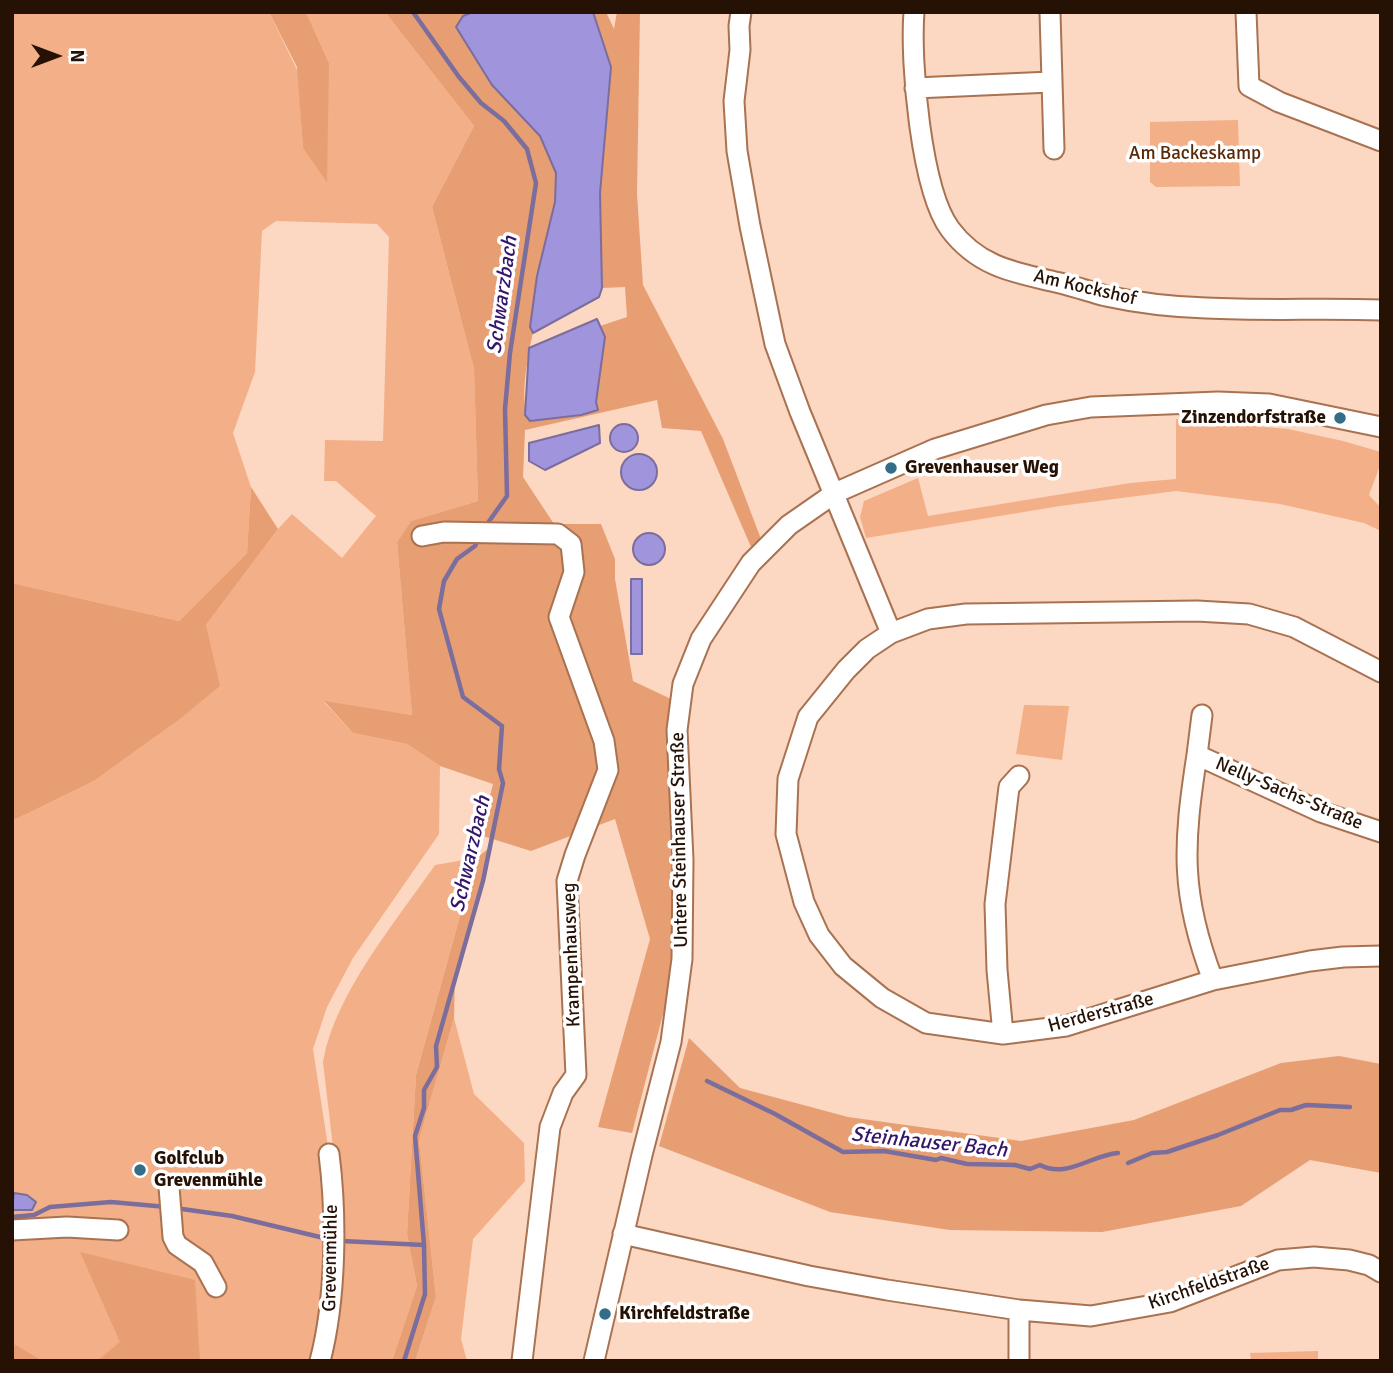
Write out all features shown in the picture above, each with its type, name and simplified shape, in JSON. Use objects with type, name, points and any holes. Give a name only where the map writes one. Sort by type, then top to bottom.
[{"type":"street","points":[[741,12],[734,100],[737,150],[775,344],[800,412],[891,633]]},
{"type":"street","name":"Am Kockshof","points":[[914,12],[915,88],[929,170],[940,213],[950,230],[982,260],[1006,271],[1108,296],[1148,302],[1204,309],[1381,310]]},
{"type":"street","points":[[1246,12],[1248,86],[1279,103],[1381,141]]},
{"type":"street","points":[[1050,13],[1054,149]]},
{"type":"street","points":[[915,88],[1051,82]]},
{"type":"street","name":"Untere Steinhauser Straße","points":[[594,1361],[668,1055],[682,959],[682,839],[677,730],[683,684],[701,639],[751,563],[789,525],[835,493],[953,443],[1020,421],[1091,407],[1168,402],[1269,404],[1381,427]]},
{"type":"street","name":"Krampenhausweg","points":[[422,536],[444,532],[558,534],[571,544],[574,572],[559,617],[604,741],[608,770],[569,872],[568,923],[576,1075],[563,1093],[550,1127],[523,1361]]},
{"type":"street","name":"Herderstraße","points":[[1381,672],[1294,627],[1248,614],[1197,611],[966,614],[928,619],[891,633],[867,649],[808,717],[788,779],[786,834],[804,902],[819,934],[843,966],[882,998],[926,1023],[1003,1034],[1066,1026],[1213,980],[1310,961],[1343,957],[1381,957]]},
{"type":"street","name":"Nelly-Sachs-Straße","points":[[1202,715],[1187,832],[1186,877],[1199,945],[1213,980]]},
{"type":"street","name":"Nelly-Sachs-Straße","points":[[1197,755],[1321,812],[1381,832]]},
{"type":"street","points":[[1003,1034],[995,904],[1009,787],[1018,776]]},
{"type":"street","name":"Grevenmühle","points":[[320,1361],[329,1327],[331,1282],[332,1181],[329,1154]]},
{"type":"street","points":[[169,1193],[173,1237],[177,1245],[203,1263],[216,1287]]},
{"type":"street","points":[[12,1230],[67,1227],[118,1230]]},
{"type":"street","name":"Kirchfeldstraße","points":[[623,1234],[809,1276],[1020,1310],[1091,1316],[1170,1301],[1278,1260],[1314,1257],[1349,1260],[1369,1265],[1381,1272]]},
{"type":"street","points":[[1019,1361],[1020,1310]]},
{"type":"green space","points":[[12,12],[269,12],[298,72],[303,148],[329,63],[306,12],[385,12],[474,126],[432,207],[474,369],[478,501],[411,521],[397,542],[412,715],[324,702],[353,733],[407,744],[440,766],[439,834],[353,958],[327,1007],[313,1049],[333,1179],[326,1361],[12,1361],[12,821],[94,781],[176,722],[206,625],[292,514],[342,558],[376,516],[336,481],[324,481],[325,440],[383,441],[389,237],[377,224],[276,221],[262,231],[255,372],[233,433],[251,487],[247,553],[179,621],[12,583]]},
{"type":"green space","name":"Am Backeskamp","points":[[1238,120],[1240,186],[1156,187],[1150,182],[1150,122]]},
{"type":"green space","points":[[1176,419],[1288,429],[1381,452],[1381,463],[1369,495],[1381,508],[1381,531],[1364,523],[1280,504],[1176,491],[1060,506],[866,538],[860,517],[864,501],[918,478],[928,516],[1130,483],[1176,479]]},
{"type":"green space","points":[[1024,705],[1069,706],[1062,760],[1016,754]]},
{"type":"green space","points":[[476,858],[416,1075],[407,1234],[417,1286],[392,1361],[329,1361],[338,1328],[337,1181],[323,1062],[330,1036],[340,1010],[368,959],[435,865]]},
{"type":"green space","points":[[454,1018],[474,1094],[524,1143],[525,1181],[473,1239],[461,1339],[467,1361],[415,1361],[436,1297],[419,1140]]},
{"type":"green space","points":[[1318,1351],[1318,1361],[1251,1361],[1250,1353]]},
{"type":"shaded area","points":[[269,12],[306,12],[329,63],[327,182],[303,148],[297,67]]},
{"type":"shaded area","points":[[385,12],[473,12],[463,16],[492,85],[540,136],[556,173],[555,202],[537,276],[530,327],[533,333],[524,392],[526,414],[530,421],[596,402],[605,337],[600,326],[627,317],[625,287],[602,288],[600,193],[611,67],[593,12],[606,12],[614,29],[617,12],[640,12],[637,194],[643,285],[723,439],[761,539],[751,547],[701,431],[662,428],[657,400],[525,430],[523,477],[554,524],[601,524],[615,559],[615,579],[633,681],[671,699],[676,837],[675,968],[632,1133],[598,1127],[650,939],[615,819],[531,851],[480,835],[493,784],[440,766],[407,744],[353,733],[324,701],[412,715],[397,542],[411,521],[478,501],[474,369],[432,207],[474,126]]},
{"type":"shaded area","points":[[473,12],[593,12],[611,67],[600,193],[602,288],[599,297],[533,333],[530,327],[537,276],[555,202],[556,173],[540,136],[492,85],[456,27],[463,16]]},
{"type":"shaded area","points":[[597,319],[605,337],[596,402],[598,410],[581,415],[530,421],[525,415],[529,348]]},
{"type":"shaded area","points":[[624,424],[634,428],[638,438],[634,448],[624,452],[614,448],[610,438],[614,428]]},
{"type":"shaded area","points":[[599,425],[600,443],[545,470],[529,461],[529,443]]},
{"type":"shaded area","points":[[639,454],[652,459],[657,472],[652,485],[639,490],[626,485],[621,472],[626,459]]},
{"type":"shaded area","points":[[251,487],[278,529],[206,625],[220,686],[176,722],[94,781],[12,821],[12,583],[179,621],[247,553]]},
{"type":"shaded area","points":[[649,533],[660,538],[665,549],[660,560],[649,565],[638,560],[633,549],[638,538]]},
{"type":"shaded area","points":[[631,579],[642,579],[642,654],[631,654]]},
{"type":"shaded area","points":[[492,846],[455,973],[454,1018],[419,1140],[436,1297],[415,1361],[392,1361],[417,1286],[407,1234],[416,1075],[476,858]]},
{"type":"shaded area","points":[[689,1038],[740,1088],[848,1117],[1021,1141],[1134,1120],[1281,1063],[1339,1056],[1381,1064],[1381,1173],[1310,1160],[1241,1206],[1102,1232],[950,1230],[830,1212],[659,1146]]},
{"type":"shaded area","points":[[14,1193],[27,1195],[36,1202],[32,1210],[12,1210]]},
{"type":"shaded area","points":[[80,1252],[195,1280],[200,1361],[97,1361],[120,1342]]},
{"type":"shaded area","points":[[12,1343],[41,1360],[43,1361],[12,1361]]},
{"type":"waterway","name":"Schwarzbach","points":[[413,12],[459,77],[481,103],[504,121],[527,149],[536,183],[510,353],[505,409],[507,496],[485,527]]},
{"type":"waterway","name":"Schwarzbach","points":[[404,1361],[425,1294],[415,1136],[424,1108],[424,1090],[437,1067],[436,1046],[483,881],[503,783],[499,769],[502,726],[463,697],[439,609],[444,581],[457,559],[475,546],[479,538]]},
{"type":"waterway","name":"Steinhauser Bach","points":[[707,1081],[775,1114],[843,1152],[884,1151],[967,1164],[1015,1165],[1030,1169],[1040,1165],[1050,1169],[1069,1168],[1118,1153]]},
{"type":"waterway","name":"Steinhauser Bach","points":[[1128,1163],[1152,1153],[1167,1152],[1218,1135],[1280,1110],[1306,1105],[1350,1107]]},
{"type":"waterway","points":[[12,1217],[34,1215],[50,1207],[111,1202],[167,1207]]},
{"type":"waterway","points":[[175,1208],[232,1216],[324,1238]]},
{"type":"waterway","points":[[342,1241],[424,1245]]},
{"type":"place","name":"Zinzendorfstraße","points":[[1340,418]]},
{"type":"place","name":"Grevenhauser Weg","points":[[891,468]]},
{"type":"place","name":"Golfclub Grevenmühle","points":[[140,1170]]},
{"type":"place","name":"Kirchfeldstraße","points":[[605,1314]]}]
